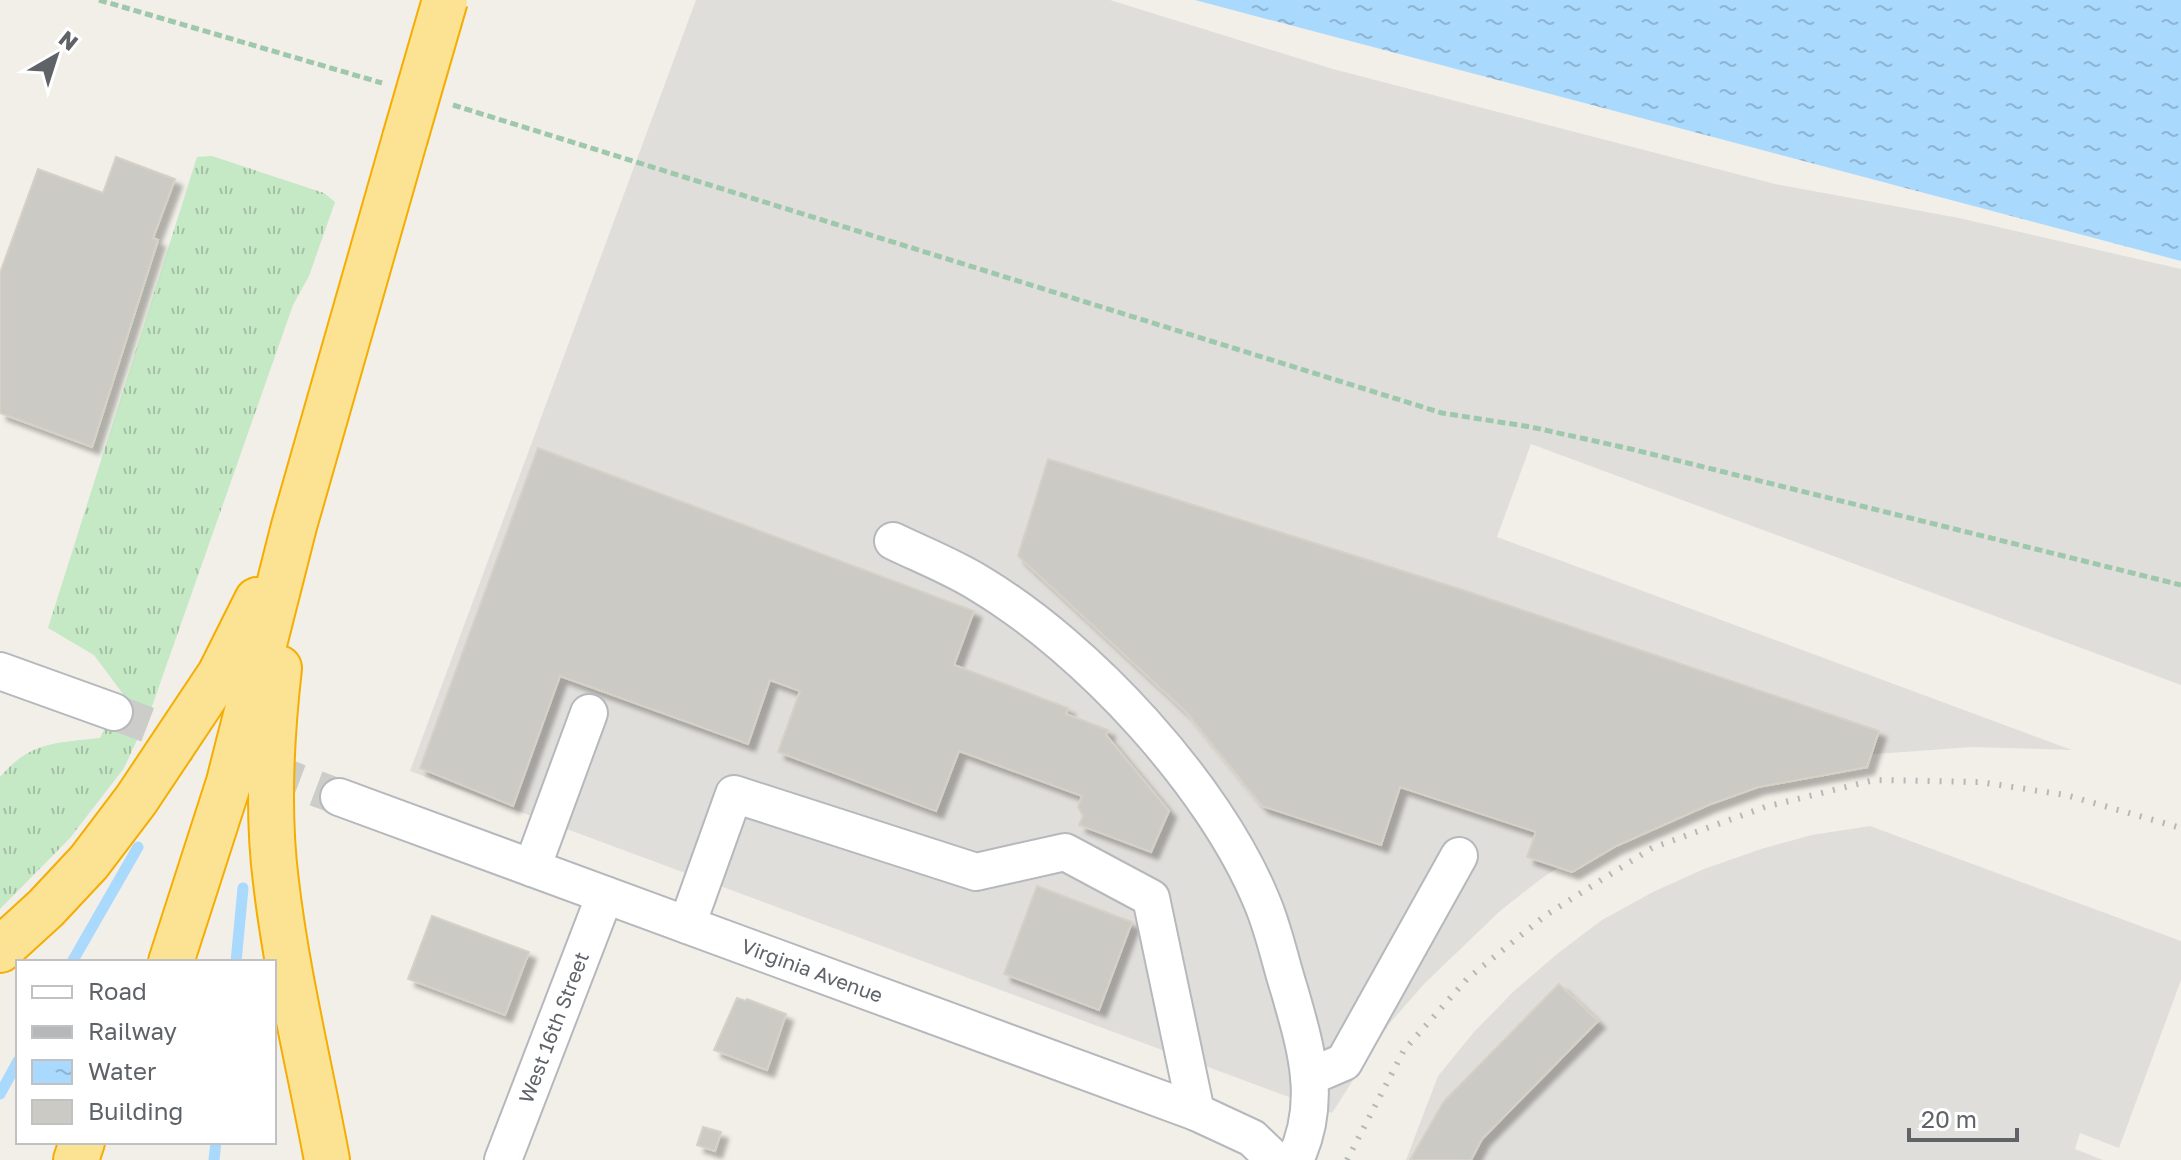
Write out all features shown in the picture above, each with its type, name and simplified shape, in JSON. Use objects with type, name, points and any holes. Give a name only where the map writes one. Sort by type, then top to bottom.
[{"type":"highway","points":[[172,960],[229,782],[294,526],[445,0]]},
{"type":"highway","points":[[0,950],[46,908],[89,862],[136,800],[220,674],[294,526]]},
{"type":"highway","points":[[142,960],[202,775],[294,526]]},
{"type":"highway","points":[[294,526],[277,683],[271,789],[275,880],[327,1160]]},
{"type":"street","points":[[893,541],[979,583],[1035,621],[1103,681],[1166,750],[1220,821],[1263,903],[1305,1048],[1309,1077],[1309,1123],[1295,1160]]},
{"type":"street","points":[[0,671],[114,712]]},
{"type":"street","points":[[532,868],[589,713]]},
{"type":"street","points":[[687,925],[734,794],[976,872],[1065,852],[1151,898],[1196,1112]]},
{"type":"street","name":"Virginia Avenue","points":[[339,797],[1196,1112],[1252,1138],[1275,1160]]},
{"type":"street","points":[[1309,1077],[1344,1062],[1459,856]]},
{"type":"street","name":"West 16th Street","points":[[503,1160],[605,895]]},
{"type":"path","points":[[99,0],[397,88]]},
{"type":"path","points":[[442,102],[1442,413],[1531,427],[1631,449],[2181,585]]},
{"type":"shaded area","points":[[696,0],[1110,0],[1333,69],[1775,184],[1959,218],[2181,269],[2181,685],[1531,444],[1497,537],[2072,750],[1972,747],[1876,754],[1825,762],[1590,847],[1542,878],[1500,911],[1425,983],[1389,1024],[1332,1113],[410,771]]},
{"type":"shaded area","points":[[1870,826],[2181,941],[2181,980],[2119,1148],[2080,1133],[2075,1149],[2103,1160],[1406,1160],[1438,1076],[1474,1032],[1514,991],[1602,920],[1704,869],[1761,849],[1812,835]]},
{"type":"green space","points":[[212,156],[324,193],[335,202],[309,276],[293,305],[150,712],[124,768],[70,838],[0,909],[0,777],[11,765],[34,750],[57,743],[100,738],[123,694],[94,655],[48,628],[197,157]]},
{"type":"water","points":[[1195,0],[2181,0],[2181,261]]},
{"type":"building","points":[[116,157],[175,179],[153,238],[158,240],[92,447],[0,413],[0,273],[38,169],[103,193]]},
{"type":"building","points":[[538,448],[974,611],[954,665],[1068,708],[1066,714],[1108,730],[1106,735],[1169,811],[1151,852],[1079,825],[1083,816],[1078,807],[1082,796],[959,751],[936,811],[778,752],[800,691],[770,680],[748,744],[560,676],[513,806],[420,768]]},
{"type":"building","points":[[1048,459],[1463,590],[1879,731],[1867,767],[1758,787],[1708,805],[1616,846],[1572,872],[1527,857],[1536,832],[1400,787],[1381,845],[1262,806],[1186,712],[1018,556]]},
{"type":"building","points":[[1037,886],[1132,922],[1099,1010],[1004,974]]},
{"type":"building","points":[[432,916],[529,952],[505,1015],[408,979]]},
{"type":"building","points":[[1559,984],[1598,1021],[1482,1139],[1471,1160],[1410,1160],[1444,1101]]},
{"type":"building","points":[[737,998],[786,1014],[767,1070],[714,1050]]},
{"type":"building","points":[[703,1127],[721,1132],[715,1151],[697,1145]]},
{"type":"waterway","points":[[73,960],[138,847]]},
{"type":"waterway","points":[[236,960],[243,888]]},
{"type":"waterway","points":[[0,1094],[16,1065]]},
{"type":"waterway","points":[[214,1160],[216,1144]]},
{"type":"tunnel","points":[[114,712],[339,797]]},
{"type":"railway","points":[[1347,1160],[1404,1050],[1467,979],[1546,915],[1652,848],[1765,807],[1874,780],[1979,782],[2066,795],[2181,828]]}]
